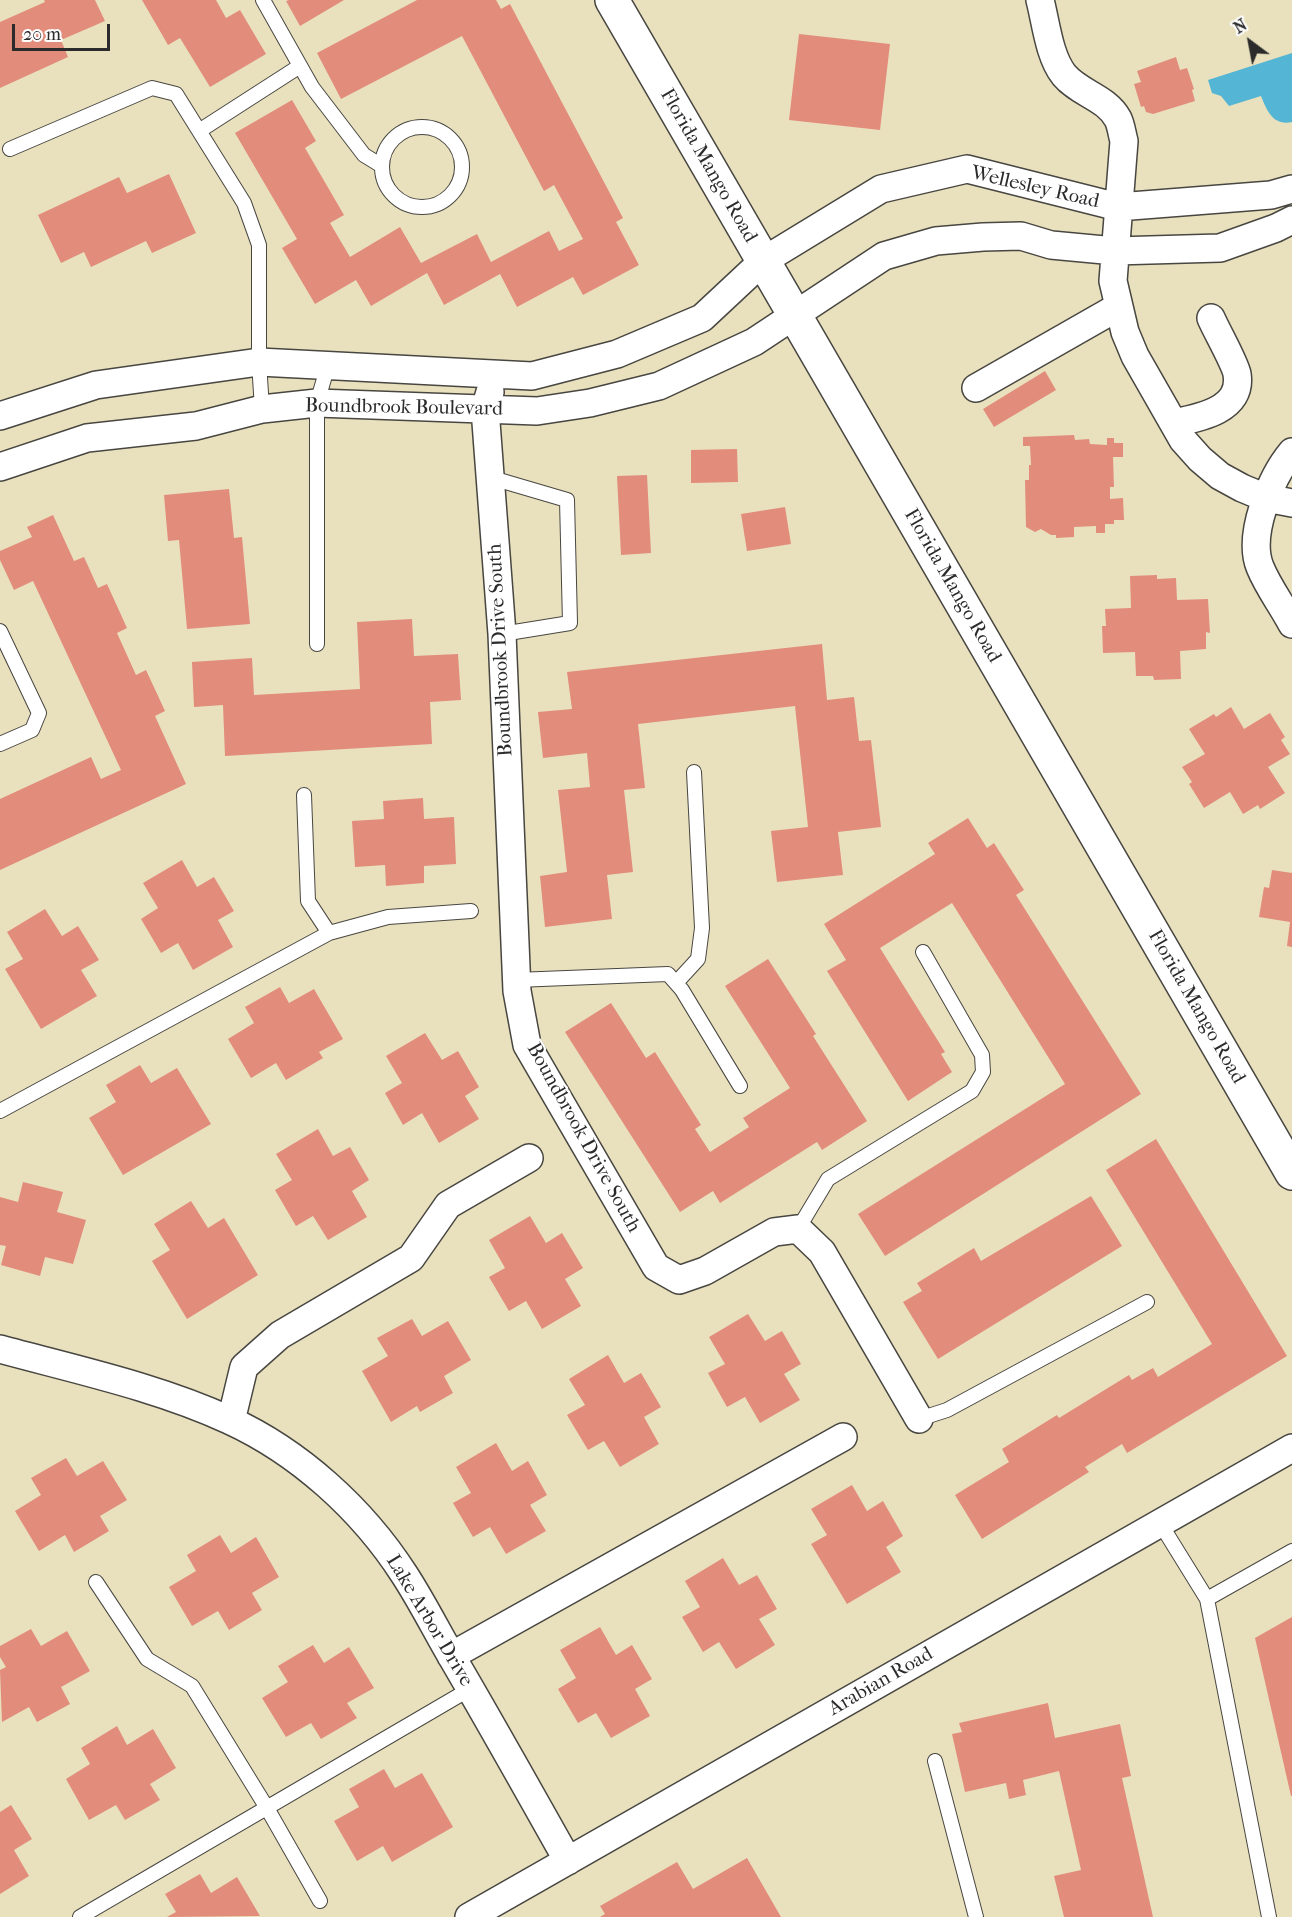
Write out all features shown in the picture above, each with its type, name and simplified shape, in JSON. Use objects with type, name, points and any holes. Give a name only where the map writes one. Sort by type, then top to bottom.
[{"type":"street","name":"Florida Mango Road","points":[[612,0],[1292,1173]]},
{"type":"street","points":[[1041,0],[1054,54],[1064,75],[1082,91],[1104,102],[1118,119],[1124,141],[1113,281],[1118,307],[1135,356],[1183,440],[1200,459],[1220,476],[1242,488],[1266,498],[1292,503]]},
{"type":"street","name":"Wellesley Road","points":[[763,261],[881,189],[967,169],[1118,207],[1271,195],[1292,189]]},
{"type":"street","points":[[795,315],[884,256],[936,241],[1021,236],[1051,245],[1115,251],[1220,248],[1292,220]]},
{"type":"street","name":"Boundbrook Boulevard","points":[[0,416],[96,385],[259,363],[532,375],[617,354],[702,318],[763,261]]},
{"type":"street","points":[[976,388],[1118,307]]},
{"type":"street","name":"Boundbrook Boulevard","points":[[0,467],[87,438],[196,426],[262,409],[317,404],[537,411],[590,403],[659,386],[754,342],[795,315]]},
{"type":"street","points":[[1174,423],[1203,417],[1225,405],[1235,394],[1237,374],[1210,318]]},
{"type":"street","name":"Boundbrook Drive South","points":[[495,373],[485,409],[502,634],[516,980],[527,1045],[656,1268],[679,1280],[705,1271],[774,1232],[798,1229]]},
{"type":"street","points":[[1292,452],[1284,462],[1266,498],[1256,545],[1260,566],[1292,624]]},
{"type":"street","points":[[231,1421],[244,1367],[280,1335],[411,1258],[448,1205],[529,1158]]},
{"type":"street","points":[[798,1229],[822,1252],[919,1419]]},
{"type":"street","name":"Lake Arbor Drive","points":[[0,1349],[178,1398],[231,1421],[282,1450],[349,1506],[404,1573],[568,1861]]},
{"type":"street","points":[[451,1656],[843,1437]]},
{"type":"street","name":"Arabian Road","points":[[469,1917],[1292,1448]]},
{"type":"lane","points":[[263,0],[312,87],[364,155],[382,166]]},
{"type":"lane","points":[[199,130],[300,66]]},
{"type":"lane","points":[[10,149],[152,88],[176,94],[244,203],[259,245],[259,363],[262,409]]},
{"type":"lane","points":[[413,128],[434,129],[452,140],[461,159],[460,180],[449,197],[430,207],[409,206],[392,194],[382,176],[382,166],[383,155],[395,137],[413,128]]},
{"type":"lane","points":[[317,644],[317,404],[328,365]]},
{"type":"lane","points":[[492,478],[567,500],[570,623],[502,634]]},
{"type":"lane","points":[[0,631],[39,713],[32,730],[0,744]]},
{"type":"lane","points":[[676,983],[698,959],[702,928],[693,772]]},
{"type":"lane","points":[[304,795],[308,901],[329,933]]},
{"type":"lane","points":[[0,1111],[329,933],[388,917],[471,910]]},
{"type":"lane","points":[[798,1229],[828,1179],[972,1090],[983,1072],[982,1055],[922,952]]},
{"type":"lane","points":[[516,980],[668,974],[682,990],[740,1086]]},
{"type":"lane","points":[[919,1419],[947,1410],[1148,1302]]},
{"type":"lane","points":[[1160,1523],[1207,1599],[1269,1917]]},
{"type":"lane","points":[[1207,1599],[1292,1551]]},
{"type":"lane","points":[[96,1582],[147,1659],[192,1686],[267,1808],[320,1901]]},
{"type":"lane","points":[[80,1917],[470,1689]]},
{"type":"lane","points":[[935,1761],[976,1917]]},
{"type":"water","points":[[1292,53],[1292,122],[1285,123],[1275,119],[1268,112],[1261,96],[1229,106],[1221,96],[1212,93],[1208,80]]},
{"type":"building","points":[[44,0],[95,0],[105,21],[61,40],[68,57],[0,88],[0,22],[45,2]]},
{"type":"building","points":[[142,0],[216,0],[226,18],[240,10],[266,54],[210,87],[180,38],[168,45]]},
{"type":"building","points":[[344,0],[300,26],[286,1]]},
{"type":"building","points":[[417,0],[496,0],[501,9],[510,4],[623,218],[616,222],[639,265],[583,295],[573,277],[517,307],[500,274],[444,305],[427,273],[371,306],[356,280],[315,304],[282,248],[297,239],[235,133],[292,100],[316,141],[305,148],[344,215],[330,223],[350,257],[400,227],[421,263],[477,234],[491,262],[549,231],[559,251],[583,239],[554,185],[544,191],[462,36],[341,99],[317,53]]},
{"type":"building","points":[[799,34],[890,44],[880,130],[789,120]]},
{"type":"building","points":[[1176,57],[1180,70],[1187,68],[1194,89],[1192,90],[1195,101],[1153,114],[1146,112],[1144,106],[1141,107],[1134,84],[1141,82],[1137,71]]},
{"type":"building","points":[[169,174],[196,233],[152,253],[146,241],[91,267],[84,252],[61,263],[38,215],[119,177],[127,193]]},
{"type":"building","points":[[1045,371],[1056,390],[994,427],[983,409]]},
{"type":"building","points":[[1074,435],[1075,440],[1089,439],[1090,444],[1107,445],[1107,438],[1114,438],[1114,443],[1123,443],[1123,457],[1113,457],[1114,487],[1110,487],[1110,499],[1123,498],[1124,520],[1114,520],[1114,524],[1105,524],[1105,533],[1096,533],[1096,526],[1074,527],[1074,537],[1056,538],[1056,535],[1051,535],[1041,529],[1035,532],[1026,527],[1025,480],[1029,480],[1029,465],[1031,465],[1030,446],[1023,446],[1023,437]]},
{"type":"building","points":[[737,449],[738,482],[691,483],[691,450]]},
{"type":"building","points":[[647,475],[651,553],[621,555],[617,476]]},
{"type":"building","points":[[229,489],[234,538],[242,537],[250,624],[187,629],[179,540],[168,541],[164,495]]},
{"type":"building","points":[[785,507],[791,544],[747,551],[741,514]]},
{"type":"building","points":[[53,515],[74,561],[84,557],[98,588],[107,584],[127,628],[117,633],[136,675],[146,670],[165,711],[155,716],[186,784],[0,870],[0,799],[91,757],[101,779],[121,770],[33,581],[14,590],[0,560],[0,551],[32,537],[27,527]]},
{"type":"building","points":[[1157,575],[1157,579],[1176,578],[1177,600],[1208,599],[1210,633],[1206,632],[1206,649],[1180,651],[1181,679],[1154,680],[1153,676],[1136,676],[1135,652],[1103,653],[1102,626],[1106,626],[1105,609],[1131,608],[1130,576]]},
{"type":"building","points":[[412,619],[414,656],[458,654],[461,700],[430,702],[432,744],[225,756],[223,705],[194,707],[192,662],[252,658],[254,695],[360,689],[357,622]]},
{"type":"building","points":[[822,644],[827,700],[854,697],[859,741],[871,740],[881,827],[838,832],[843,875],[777,882],[771,831],[808,827],[795,706],[638,724],[645,788],[624,790],[633,872],[607,875],[612,919],[545,927],[540,876],[567,872],[558,790],[590,787],[587,753],[543,758],[538,712],[572,709],[567,672]]},
{"type":"building","points":[[1231,707],[1244,729],[1270,713],[1285,737],[1281,740],[1290,754],[1268,767],[1285,793],[1260,809],[1258,805],[1243,814],[1230,792],[1204,808],[1189,784],[1192,782],[1182,767],[1205,754],[1189,729],[1214,714],[1216,717]]},
{"type":"building","points":[[423,798],[424,819],[454,817],[456,864],[424,866],[424,883],[386,886],[385,865],[355,867],[352,821],[384,819],[383,801]]},
{"type":"building","points":[[968,818],[987,848],[994,843],[1024,890],[1016,895],[1141,1094],[885,1256],[858,1214],[1065,1084],[952,903],[880,948],[945,1052],[941,1054],[952,1072],[908,1101],[827,971],[846,960],[824,924],[935,854],[928,843]]},
{"type":"building","points":[[182,860],[197,887],[214,877],[234,911],[218,920],[233,947],[193,970],[178,943],[161,953],[141,919],[158,908],[143,883]]},
{"type":"building","points":[[1272,870],[1292,873],[1292,947],[1287,946],[1290,922],[1259,917],[1264,887],[1269,888]]},
{"type":"building","points":[[45,909],[62,936],[78,926],[99,960],[81,970],[97,996],[41,1029],[5,969],[23,959],[7,932]]},
{"type":"building","points":[[768,959],[816,1034],[813,1036],[867,1121],[822,1150],[817,1142],[720,1203],[713,1191],[680,1212],[565,1032],[611,1003],[646,1058],[655,1052],[701,1125],[695,1129],[710,1152],[749,1127],[743,1118],[790,1088],[725,986]]},
{"type":"building","points":[[280,987],[289,1003],[314,989],[343,1039],[319,1052],[323,1058],[286,1080],[276,1063],[251,1078],[228,1039],[254,1023],[245,1007]]},
{"type":"building","points":[[425,1033],[442,1060],[458,1051],[479,1087],[465,1096],[479,1119],[439,1143],[422,1113],[403,1125],[385,1093],[402,1083],[386,1056]]},
{"type":"building","points":[[140,1065],[151,1083],[177,1068],[211,1124],[123,1175],[89,1118],[116,1102],[106,1085]]},
{"type":"building","points":[[318,1129],[333,1156],[350,1147],[369,1180],[352,1191],[367,1217],[328,1240],[313,1216],[296,1226],[275,1190],[292,1180],[276,1154]]},
{"type":"building","points":[[1156,1139],[1287,1356],[1127,1453],[1122,1444],[1085,1467],[1089,1472],[982,1539],[955,1495],[1009,1462],[1002,1449],[1057,1415],[1059,1418],[1129,1375],[1132,1380],[1153,1368],[1158,1377],[1212,1344],[1106,1170]]},
{"type":"building","points":[[23,1182],[63,1192],[57,1212],[86,1220],[73,1264],[45,1257],[40,1276],[1,1265],[6,1246],[0,1245],[0,1197],[18,1202]]},
{"type":"building","points":[[1091,1196],[1122,1246],[938,1359],[903,1302],[922,1291],[917,1283],[974,1248],[981,1261]]},
{"type":"building","points":[[191,1201],[208,1228],[224,1218],[258,1275],[187,1319],[152,1261],[170,1250],[154,1224]]},
{"type":"building","points":[[530,1216],[546,1243],[562,1233],[583,1268],[565,1279],[581,1306],[542,1329],[526,1301],[509,1311],[489,1277],[505,1268],[489,1240]]},
{"type":"building","points":[[748,1314],[765,1341],[782,1331],[801,1364],[784,1374],[800,1400],[760,1423],[745,1397],[727,1407],[708,1373],[725,1364],[709,1337]]},
{"type":"building","points":[[412,1319],[422,1336],[448,1321],[471,1360],[444,1376],[453,1393],[420,1412],[417,1406],[391,1422],[362,1371],[388,1356],[377,1338]]},
{"type":"building","points":[[608,1355],[624,1383],[641,1373],[661,1407],[644,1417],[659,1444],[620,1467],[604,1441],[588,1450],[567,1415],[585,1405],[569,1379]]},
{"type":"building","points":[[496,1443],[512,1471],[528,1461],[547,1495],[530,1505],[546,1531],[506,1554],[490,1527],[473,1537],[453,1503],[471,1493],[456,1467]]},
{"type":"building","points":[[66,1458],[77,1476],[103,1461],[127,1500],[100,1516],[109,1531],[74,1552],[65,1535],[39,1551],[15,1511],[41,1495],[31,1478]]},
{"type":"building","points":[[852,1485],[867,1511],[883,1501],[903,1536],[886,1547],[901,1572],[847,1604],[811,1544],[827,1535],[811,1509]]},
{"type":"building","points":[[220,1535],[231,1553],[256,1537],[279,1577],[252,1593],[262,1610],[229,1630],[218,1611],[192,1626],[169,1587],[196,1571],[187,1555]]},
{"type":"building","points":[[723,1558],[739,1585],[757,1575],[777,1609],[759,1619],[775,1645],[736,1669],[719,1642],[703,1652],[682,1617],[700,1607],[685,1581]]},
{"type":"building","points":[[1292,1617],[1292,1796],[1291,1796],[1255,1638]]},
{"type":"building","points":[[600,1627],[616,1655],[632,1645],[652,1679],[635,1689],[650,1716],[611,1738],[596,1713],[578,1723],[558,1689],[576,1678],[560,1650]]},
{"type":"building","points":[[31,1629],[41,1646],[67,1631],[90,1671],[61,1687],[70,1704],[37,1722],[29,1707],[2,1722],[0,1670],[6,1667],[0,1657],[0,1646]]},
{"type":"building","points":[[313,1645],[324,1663],[349,1647],[374,1688],[347,1703],[357,1718],[321,1739],[311,1723],[286,1737],[262,1698],[288,1682],[278,1666]]},
{"type":"building","points":[[1048,1703],[1055,1738],[1120,1724],[1131,1776],[1122,1778],[1153,1917],[1064,1917],[1054,1876],[1081,1870],[1059,1771],[1023,1780],[1026,1795],[1009,1799],[1006,1783],[965,1792],[952,1734],[962,1732],[959,1723]]},
{"type":"building","points":[[117,1726],[127,1745],[153,1729],[176,1768],[150,1784],[160,1800],[125,1820],[116,1805],[89,1820],[66,1779],[90,1764],[81,1748]]},
{"type":"building","points":[[384,1769],[395,1788],[422,1773],[453,1827],[392,1862],[383,1846],[357,1861],[334,1821],[359,1807],[349,1789]]},
{"type":"building","points":[[11,1805],[32,1839],[14,1850],[29,1876],[0,1894],[0,1812]]},
{"type":"building","points":[[747,1858],[781,1917],[600,1917],[605,1914],[600,1906],[677,1862],[693,1889]]},
{"type":"building","points":[[200,1874],[211,1893],[237,1877],[260,1916],[167,1917],[176,1912],[165,1894]]}]
